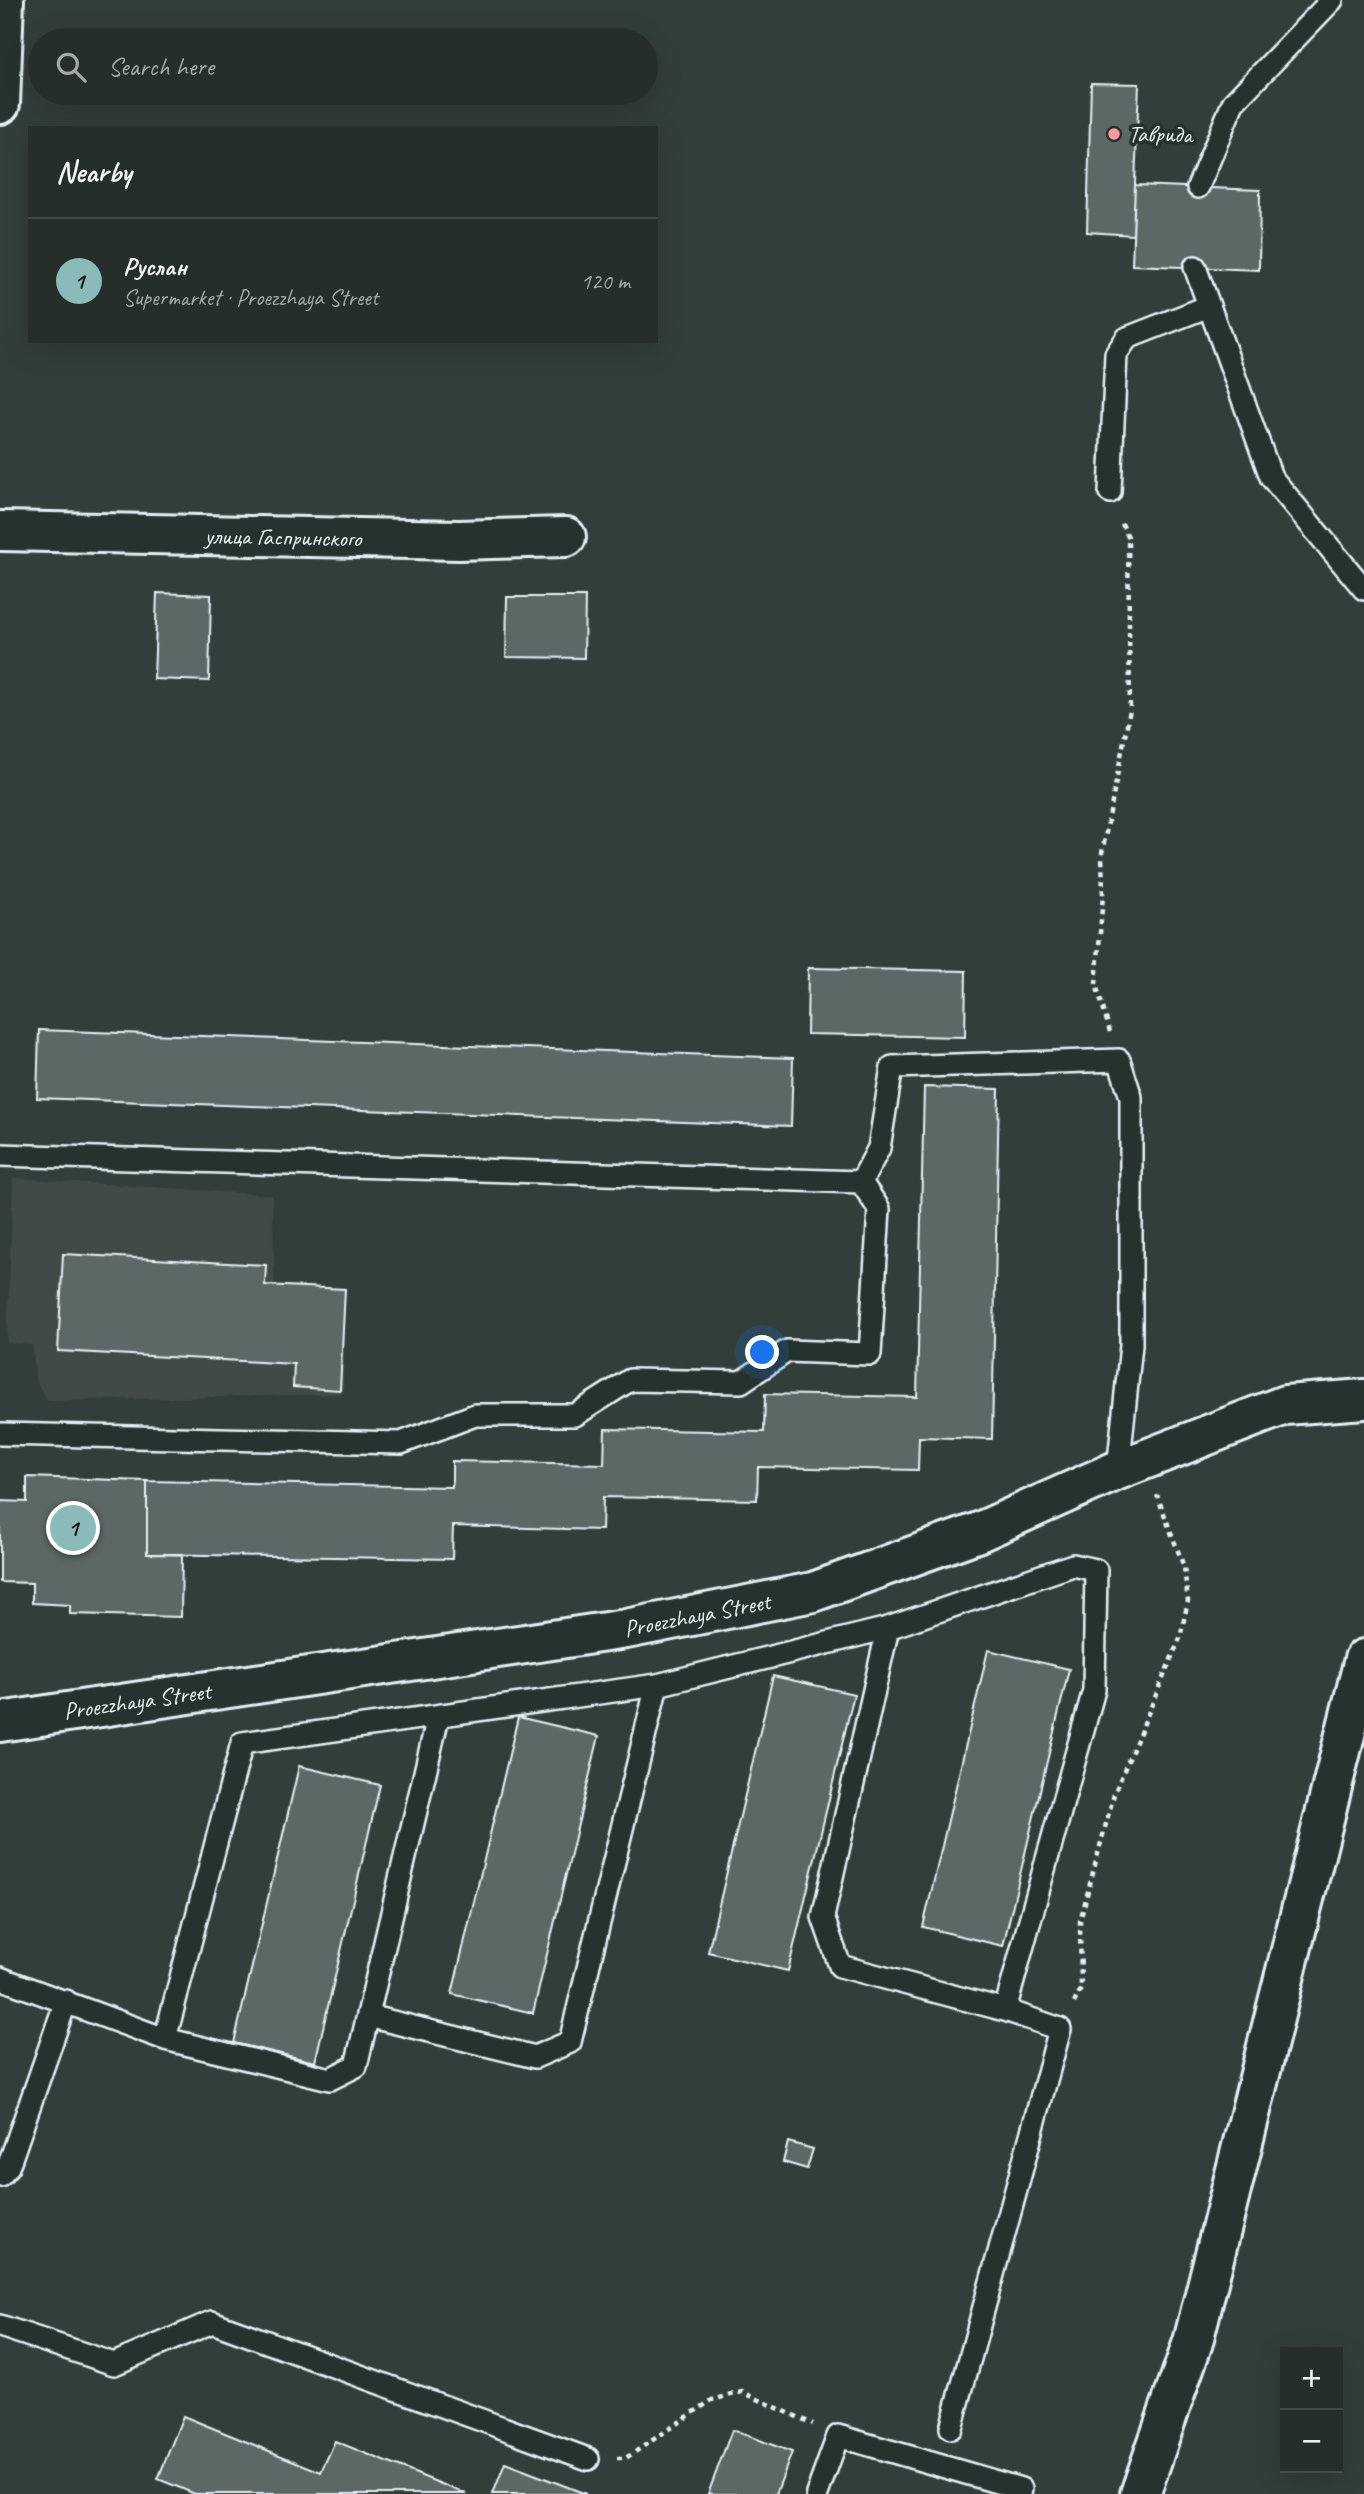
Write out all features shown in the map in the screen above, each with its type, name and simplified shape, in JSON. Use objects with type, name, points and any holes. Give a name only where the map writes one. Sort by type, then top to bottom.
[{"type":"main road","points":[[0,104],[4,0]]},
{"type":"main road","name":"улица Гаспринского","points":[[0,531],[459,540],[566,537]]},
{"type":"main road","name":"Proezzhaya Street","points":[[0,1722],[626,1629],[813,1592],[979,1532],[1131,1465],[1285,1405],[1364,1399]]},
{"type":"main road","points":[[1140,2494],[1193,2342],[1364,1659]]},
{"type":"lane","points":[[1198,187],[1233,103],[1332,0]]},
{"type":"lane","points":[[1195,267],[1271,477],[1364,589]]},
{"type":"lane","points":[[1110,492],[1116,354],[1127,338],[1209,306]]},
{"type":"lane","points":[[861,1182],[879,1148],[892,1067],[1119,1060],[1131,1097],[1131,1465]]},
{"type":"lane","points":[[0,1155],[861,1182]]},
{"type":"lane","points":[[0,1434],[401,1443],[475,1415],[575,1415],[630,1380],[741,1382],[787,1351],[870,1354],[879,1209],[861,1182]]},
{"type":"lane","points":[[165,2039],[242,1743],[657,1685],[888,1628],[1073,1565],[1096,1570],[1094,1690],[1005,2010]]},
{"type":"lane","points":[[888,1628],[823,1917],[840,1966],[1005,2010],[1060,2029],[951,2428]]},
{"type":"lane","points":[[368,2016],[535,2057],[570,2042],[657,1685]]},
{"type":"lane","points":[[0,1978],[165,2039],[330,2079],[356,2066],[438,1717]]},
{"type":"lane","points":[[0,2176],[8,2167],[66,2001]]},
{"type":"lane","points":[[0,2326],[114,2364],[212,2322],[588,2459]]},
{"type":"lane","points":[[817,2494],[838,2436],[1021,2489],[1020,2494]]},
{"type":"path","points":[[1110,492],[1128,537],[1130,710],[1102,853],[1103,895],[1096,984],[1119,1060]]},
{"type":"path","points":[[1060,2029],[1081,1989],[1080,1921],[1114,1794],[1180,1638],[1188,1601],[1184,1567],[1131,1465]]},
{"type":"path","points":[[588,2459],[626,2458],[712,2400],[742,2392],[838,2436]]},
{"type":"shaded area","points":[[13,1178],[272,1195],[275,1289],[345,1289],[343,1394],[48,1401],[35,1380],[33,1345],[7,1343]]},
{"type":"building","name":"Таврида","points":[[1091,83],[1139,84],[1133,235],[1087,232]]},
{"type":"building","points":[[1135,185],[1260,190],[1259,270],[1132,265]]},
{"type":"building","points":[[157,593],[211,595],[209,681],[154,679]]},
{"type":"building","points":[[507,597],[585,597],[584,658],[506,657]]},
{"type":"building","points":[[808,968],[966,971],[965,1037],[807,1034]]},
{"type":"building","points":[[39,1030],[793,1058],[791,1126],[37,1098]]},
{"type":"building","points":[[924,1087],[999,1089],[992,1439],[919,1437],[918,1470],[758,1467],[757,1500],[603,1497],[602,1530],[453,1526],[452,1559],[147,1554],[147,1481],[452,1487],[452,1461],[604,1464],[605,1429],[764,1432],[765,1394],[917,1397]]},
{"type":"building","points":[[63,1254],[266,1265],[265,1285],[345,1289],[340,1390],[293,1387],[294,1364],[58,1351]]},
{"type":"building","points":[[27,1477],[147,1481],[147,1554],[182,1554],[181,1617],[70,1614],[70,1605],[32,1603],[32,1583],[0,1582],[0,1501],[27,1502]]},
{"type":"building","points":[[988,1650],[1069,1669],[1003,1946],[923,1927]]},
{"type":"building","points":[[773,1676],[854,1694],[788,1971],[708,1952]]},
{"type":"building","points":[[518,1717],[599,1736],[533,2013],[452,1994]]},
{"type":"building","points":[[299,1766],[380,1785],[315,2062],[234,2043]]},
{"type":"building","points":[[788,2142],[813,2149],[807,2169],[783,2162]]},
{"type":"building","points":[[183,2416],[321,2472],[335,2441],[466,2494],[195,2494],[158,2479]]},
{"type":"building","points":[[732,2430],[792,2452],[776,2494],[708,2494]]},
{"type":"building","points":[[505,2463],[586,2494],[493,2494]]},
{"type":"place","name":"Таврида","points":[[1114,134]]},
{"type":"place","name":"Руслан","points":[[73,1528]]}]
